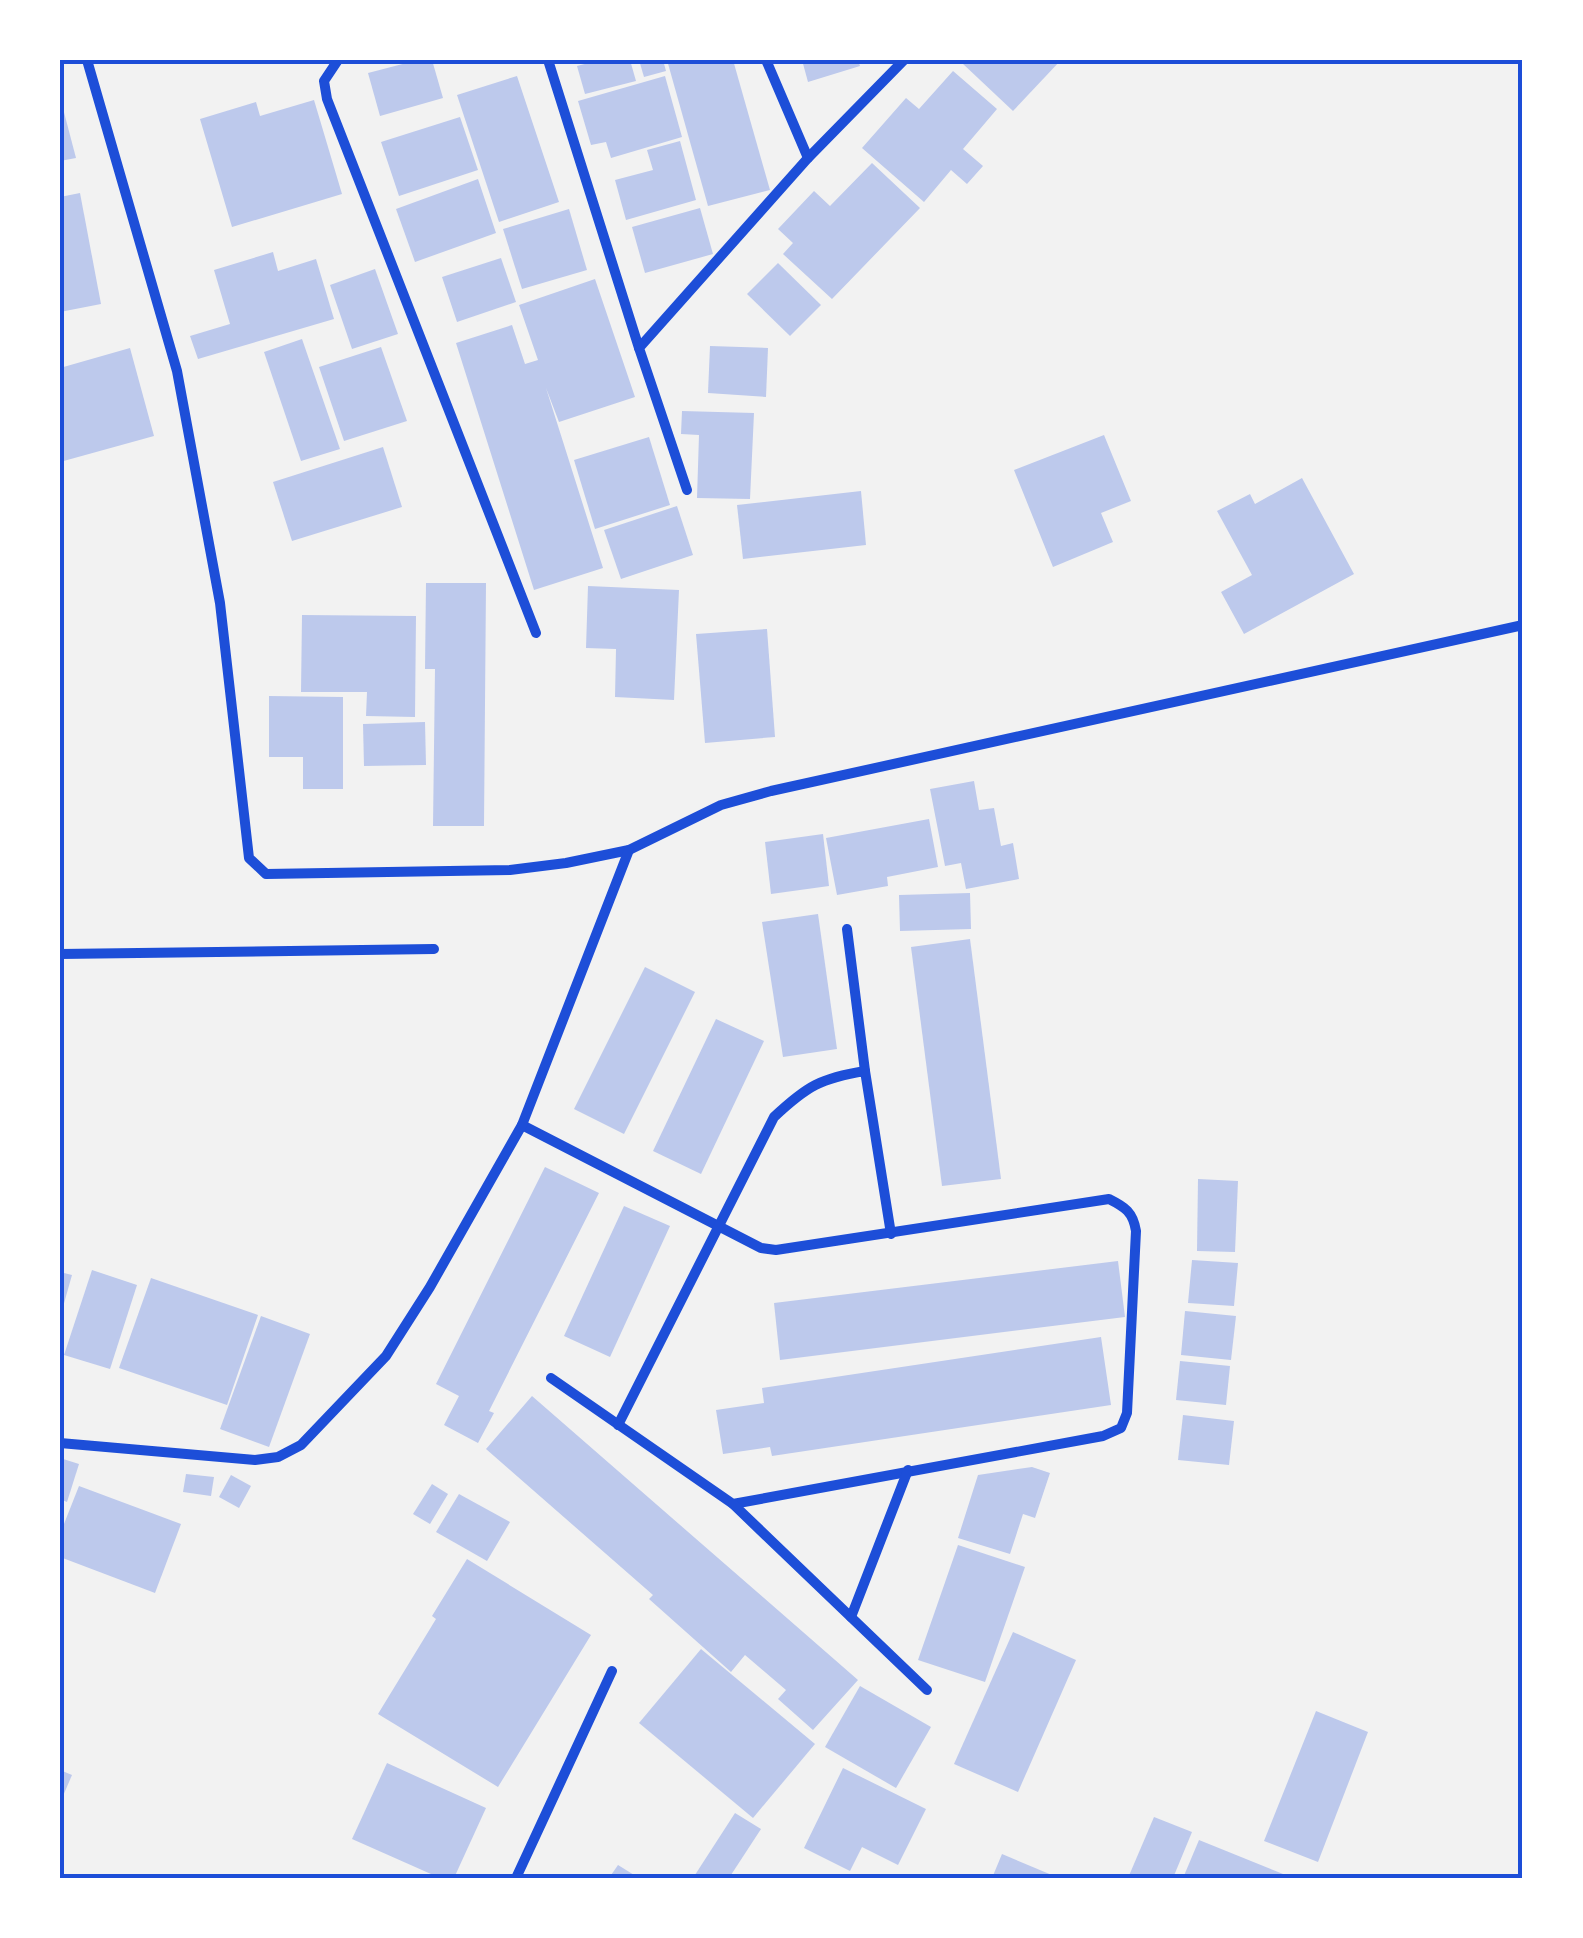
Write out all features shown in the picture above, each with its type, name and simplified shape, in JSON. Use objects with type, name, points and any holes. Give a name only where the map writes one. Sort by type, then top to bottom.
[{"type":"street","points":[[87,60],[176,371],[220,604],[249,858],[266,874],[510,870],[566,863],[629,850],[721,806],[771,791],[1523,625]]},
{"type":"street","points":[[338,60],[324,80],[328,99],[536,633]]},
{"type":"street","points":[[548,60],[686,490]]},
{"type":"street","points":[[766,60],[808,158]]},
{"type":"street","points":[[639,348],[808,158],[904,60]]},
{"type":"street","points":[[60,1443],[255,1460],[278,1457],[301,1446],[386,1356],[522,1125],[629,850]]},
{"type":"street","points":[[847,929],[892,1234]]},
{"type":"street","points":[[60,954],[434,949]]},
{"type":"street","points":[[618,1424],[774,1117],[803,1090],[826,1077],[865,1071]]},
{"type":"street","points":[[522,1125],[761,1248],[776,1250],[892,1234],[1108,1199],[1127,1208],[1134,1218],[1127,1412],[1121,1428],[1103,1436],[733,1504]]},
{"type":"street","points":[[551,1378],[733,1504],[927,1690]]},
{"type":"street","points":[[851,1617],[908,1470]]},
{"type":"street","points":[[516,1878],[612,1671]]},
{"type":"building","points":[[432,60],[443,98],[380,116],[368,73]]},
{"type":"building","points":[[600,60],[630,60],[636,81],[585,94],[577,66]]},
{"type":"building","points":[[639,60],[663,60],[666,71],[644,77]]},
{"type":"building","points":[[667,60],[733,60],[770,190],[708,206]]},
{"type":"building","points":[[802,60],[858,60],[860,66],[808,82]]},
{"type":"building","points":[[1061,60],[1013,111],[962,63]]},
{"type":"building","points":[[953,71],[997,109],[963,149],[983,166],[967,184],[951,170],[924,202],[862,148],[906,98],[919,109]]},
{"type":"building","points":[[517,76],[559,202],[499,222],[457,95]]},
{"type":"building","points":[[665,76],[682,137],[611,158],[606,142],[591,145],[578,101]]},
{"type":"building","points":[[60,97],[76,158],[60,161]]},
{"type":"building","points":[[314,100],[342,194],[232,227],[200,119],[256,102],[260,116]]},
{"type":"building","points":[[460,117],[478,170],[399,196],[381,142]]},
{"type":"building","points":[[680,141],[696,200],[626,220],[615,180],[653,170],[647,150]]},
{"type":"building","points":[[872,163],[920,208],[832,299],[783,254],[793,243],[778,229],[814,191],[830,206]]},
{"type":"building","points":[[478,179],[496,233],[415,262],[396,209]]},
{"type":"building","points":[[80,193],[101,304],[60,312],[60,197]]},
{"type":"building","points":[[700,208],[713,254],[645,273],[632,227]]},
{"type":"building","points":[[569,209],[587,270],[522,289],[503,229]]},
{"type":"building","points":[[273,252],[278,271],[316,259],[334,319],[198,359],[190,336],[230,324],[214,270]]},
{"type":"building","points":[[501,258],[516,302],[457,322],[442,277]]},
{"type":"building","points":[[778,263],[821,305],[790,336],[747,294]]},
{"type":"building","points":[[375,269],[398,334],[352,349],[330,285]]},
{"type":"building","points":[[595,279],[635,397],[559,422],[546,388],[603,568],[534,590],[456,343],[512,325],[525,364],[538,360],[519,305]]},
{"type":"building","points":[[302,339],[340,449],[301,461],[264,352]]},
{"type":"building","points":[[710,346],[768,348],[766,397],[708,393]]},
{"type":"building","points":[[381,347],[407,421],[344,441],[319,367]]},
{"type":"building","points":[[130,348],[154,436],[60,462],[60,368]]},
{"type":"building","points":[[682,411],[754,413],[750,499],[697,498],[699,435],[681,434]]},
{"type":"building","points":[[1104,435],[1131,501],[1101,513],[1113,542],[1053,567],[1014,470]]},
{"type":"building","points":[[649,437],[670,505],[595,529],[574,460]]},
{"type":"building","points":[[383,447],[402,507],[292,541],[273,482]]},
{"type":"building","points":[[1302,478],[1354,574],[1244,634],[1221,592],[1252,575],[1217,511],[1250,494],[1255,504]]},
{"type":"building","points":[[861,491],[866,545],[743,559],[737,505]]},
{"type":"building","points":[[677,506],[693,555],[621,579],[604,530]]},
{"type":"building","points":[[426,583],[486,583],[484,826],[433,826],[435,669],[425,669]]},
{"type":"building","points":[[588,586],[679,590],[674,700],[615,697],[616,649],[586,648]]},
{"type":"building","points":[[302,615],[416,616],[415,717],[366,716],[367,692],[301,692]]},
{"type":"building","points":[[767,629],[775,737],[705,743],[696,634]]},
{"type":"building","points":[[269,696],[343,697],[343,789],[303,789],[303,757],[269,757]]},
{"type":"building","points":[[425,722],[426,765],[364,766],[363,724]]},
{"type":"building","points":[[974,781],[979,810],[994,808],[1001,846],[1013,843],[1019,879],[966,889],[961,863],[945,866],[930,789]]},
{"type":"building","points":[[929,819],[938,867],[887,877],[888,886],[837,895],[826,838]]},
{"type":"building","points":[[823,834],[829,886],[771,894],[765,842]]},
{"type":"building","points":[[970,893],[971,929],[900,931],[899,895]]},
{"type":"building","points":[[818,914],[837,1049],[783,1057],[762,922]]},
{"type":"building","points":[[970,939],[1001,1179],[942,1186],[911,947]]},
{"type":"building","points":[[645,967],[695,992],[624,1134],[574,1109]]},
{"type":"building","points":[[716,1019],[764,1041],[701,1174],[653,1151]]},
{"type":"building","points":[[545,1167],[599,1193],[489,1411],[494,1413],[478,1443],[444,1425],[459,1396],[436,1384]]},
{"type":"building","points":[[1198,1179],[1238,1181],[1235,1252],[1197,1251]]},
{"type":"building","points":[[624,1206],[670,1226],[610,1357],[564,1336]]},
{"type":"building","points":[[1192,1260],[1238,1263],[1234,1306],[1188,1303]]},
{"type":"building","points":[[1118,1261],[1125,1317],[780,1360],[774,1303]]},
{"type":"building","points":[[92,1270],[137,1285],[110,1369],[64,1355]]},
{"type":"building","points":[[60,1272],[72,1275],[61,1314],[60,1314]]},
{"type":"building","points":[[151,1278],[258,1315],[227,1405],[119,1368]]},
{"type":"building","points":[[1185,1311],[1236,1316],[1231,1360],[1181,1355]]},
{"type":"building","points":[[261,1316],[310,1334],[269,1447],[220,1429]]},
{"type":"building","points":[[1101,1337],[1111,1405],[772,1456],[770,1447],[723,1454],[716,1410],[764,1403],[762,1388]]},
{"type":"building","points":[[1180,1361],[1230,1366],[1226,1405],[1176,1400]]},
{"type":"building","points":[[532,1396],[858,1680],[813,1730],[778,1699],[786,1690],[745,1655],[731,1672],[649,1599],[653,1595],[486,1449]]},
{"type":"building","points":[[1183,1415],[1234,1421],[1229,1465],[1178,1460]]},
{"type":"building","points":[[60,1458],[79,1464],[67,1502],[60,1499]]},
{"type":"building","points":[[1032,1467],[1050,1473],[1035,1518],[1023,1514],[1010,1554],[958,1538],[978,1475]]},
{"type":"building","points":[[186,1474],[214,1477],[211,1496],[183,1492]]},
{"type":"building","points":[[231,1475],[251,1486],[239,1508],[219,1497]]},
{"type":"building","points":[[432,1484],[448,1494],[430,1524],[413,1514]]},
{"type":"building","points":[[79,1486],[181,1524],[155,1593],[60,1557],[60,1534]]},
{"type":"building","points":[[459,1494],[510,1522],[487,1561],[436,1532]]},
{"type":"building","points":[[958,1545],[1025,1567],[985,1682],[918,1660]]},
{"type":"building","points":[[467,1559],[591,1635],[498,1787],[378,1714]]},
{"type":"building","points":[[1013,1632],[1076,1660],[1018,1792],[954,1764]]},
{"type":"building","points":[[701,1649],[815,1744],[753,1818],[639,1723]]},
{"type":"building","points":[[860,1686],[931,1727],[896,1788],[825,1747]]},
{"type":"building","points":[[1316,1711],[1368,1732],[1318,1862],[1264,1841]]},
{"type":"building","points":[[387,1763],[486,1808],[454,1878],[440,1878],[352,1839]]},
{"type":"building","points":[[843,1768],[926,1809],[898,1865],[862,1847],[850,1871],[804,1848]]},
{"type":"building","points":[[60,1770],[72,1775],[60,1803]]},
{"type":"building","points":[[735,1813],[761,1829],[729,1878],[693,1878]]},
{"type":"building","points":[[1154,1817],[1192,1832],[1173,1878],[1128,1878]]},
{"type":"building","points":[[1199,1840],[1293,1878],[1183,1878]]},
{"type":"building","points":[[1002,1854],[1059,1878],[992,1878]]},
{"type":"building","points":[[618,1865],[639,1878],[609,1878]]}]
